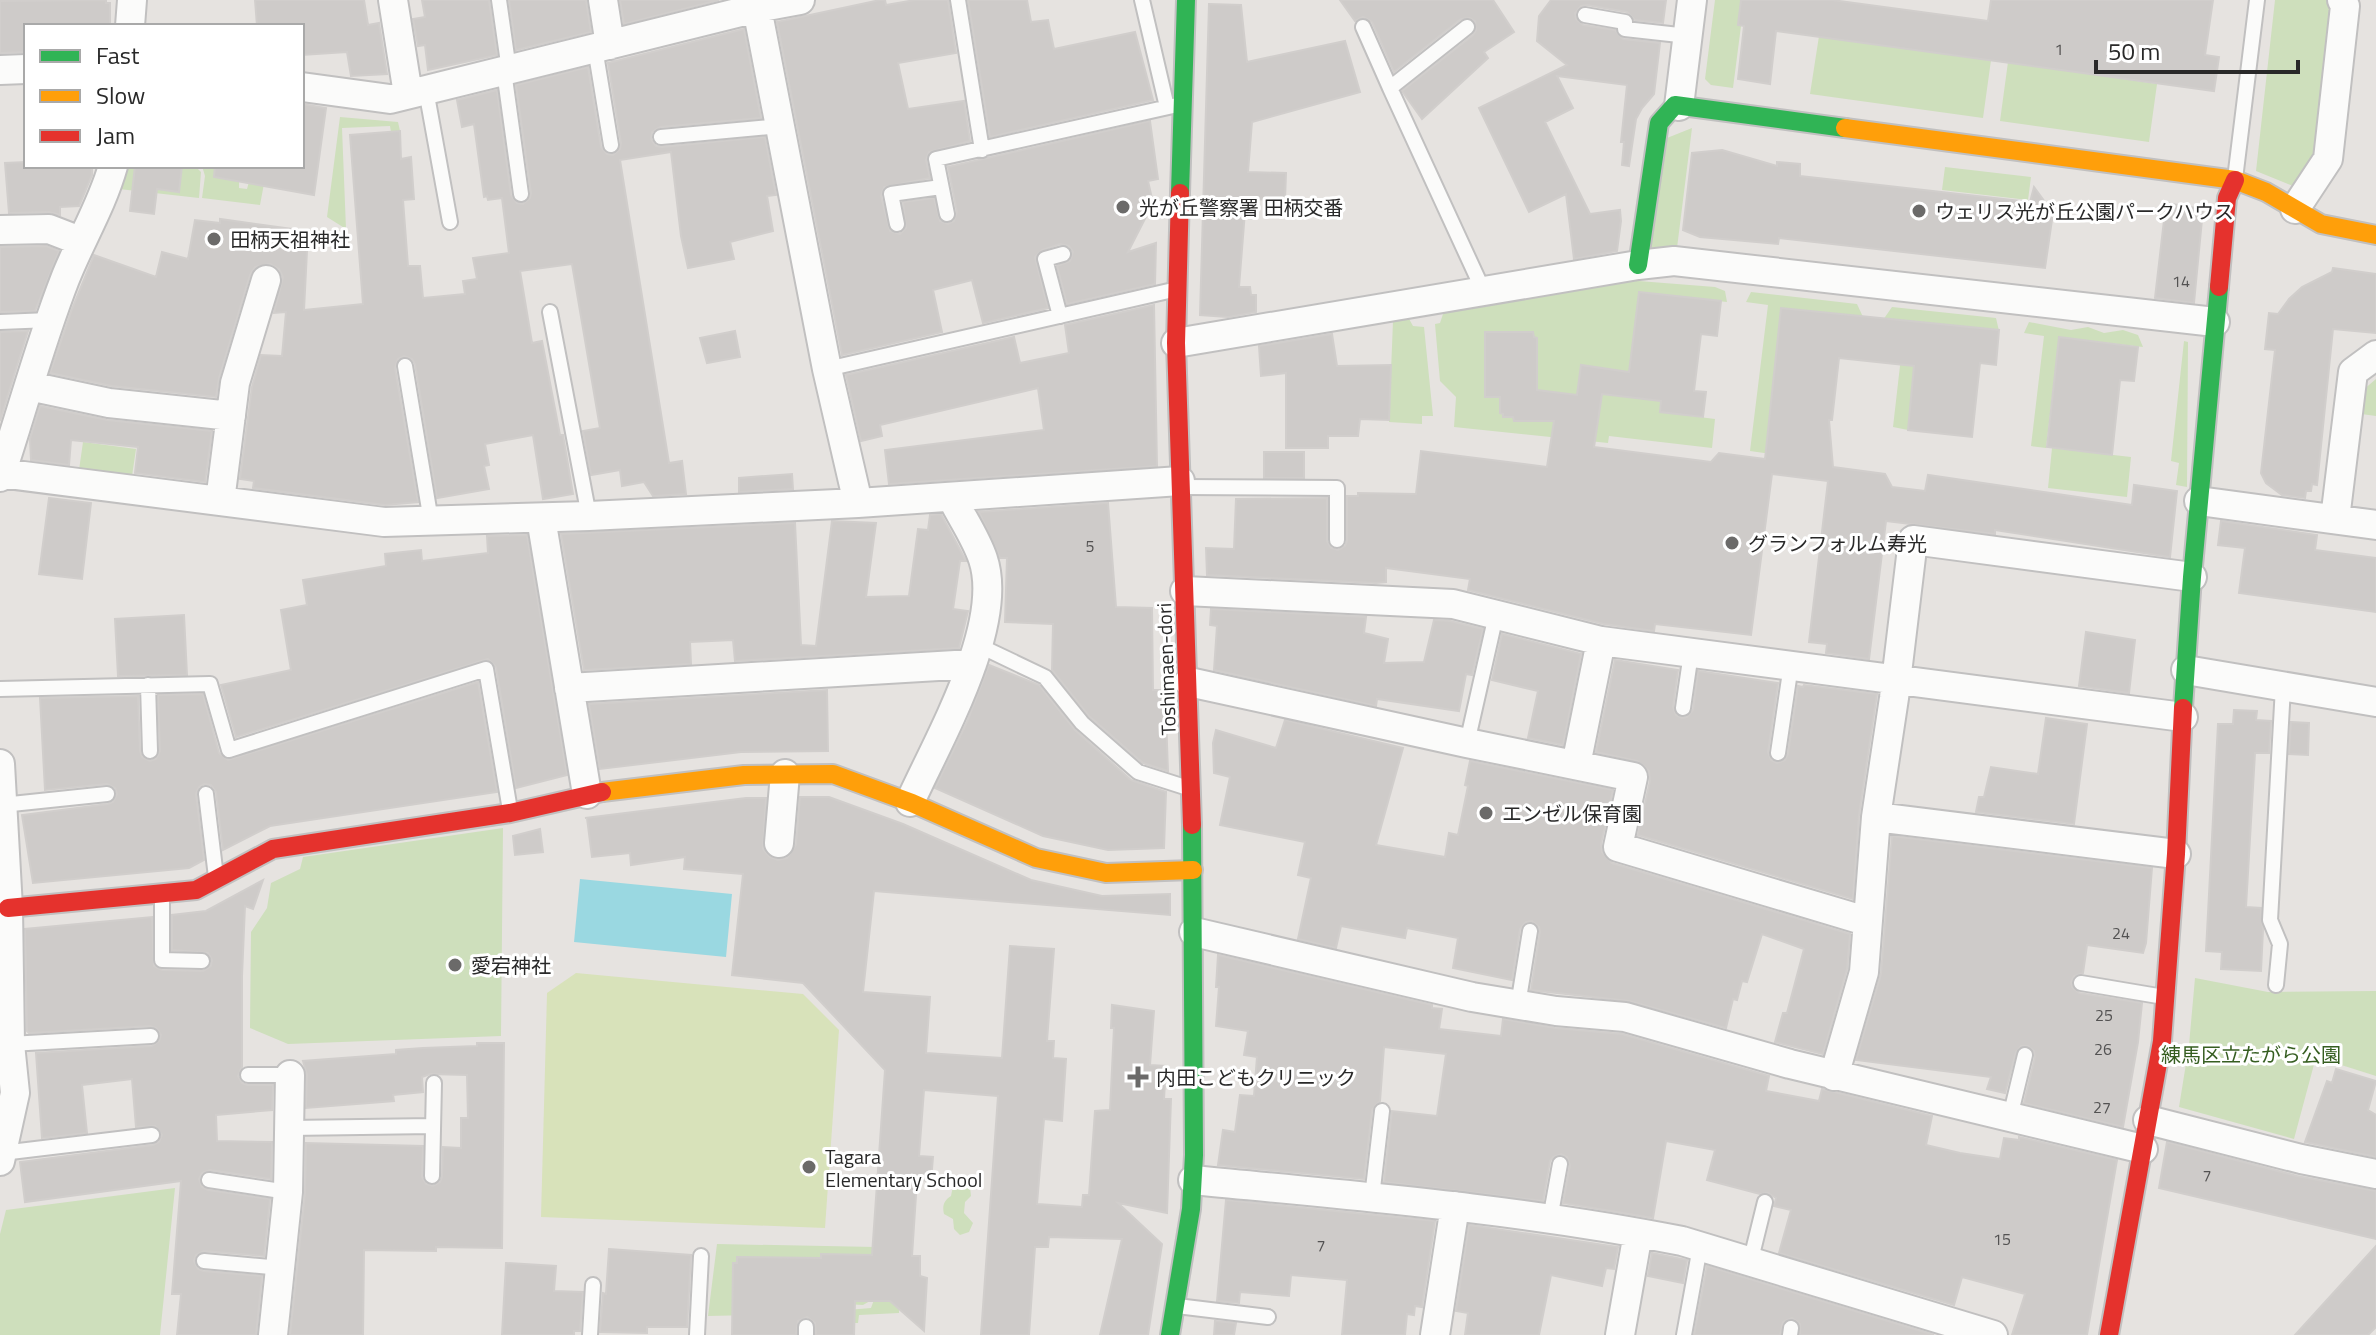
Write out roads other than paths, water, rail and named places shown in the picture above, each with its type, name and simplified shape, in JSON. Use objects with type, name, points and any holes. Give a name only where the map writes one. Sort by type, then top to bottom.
[{"type":"street","points":[[130,24],[132,0]]},
{"type":"street","points":[[393,0],[417,92]]},
{"type":"street","points":[[603,0],[603,46]]},
{"type":"street","points":[[304,87],[390,99],[800,0]]},
{"type":"street","name":"Toshimaen-dori","points":[[1170,1335],[1193,1180],[1192,789],[1176,343],[1174,106],[1186,0]]},
{"type":"street","points":[[1679,106],[1692,0]]},
{"type":"street","points":[[2295,209],[2328,159],[2345,6],[2342,0]]},
{"type":"street","points":[[757,8],[827,369],[858,503]]},
{"type":"street","points":[[0,70],[24,69]]},
{"type":"street","points":[[1638,265],[1659,123],[1675,105],[2235,180],[2251,183],[2315,222],[2337,230],[2376,235]]},
{"type":"street","points":[[112,168],[108,186],[80,241],[50,320],[0,474],[384,522],[589,516],[1180,484]]},
{"type":"street","points":[[2109,1335],[2162,1041],[2192,577],[2227,198],[2235,180]]},
{"type":"street","points":[[0,230],[49,229],[80,241]]},
{"type":"street","points":[[1176,343],[1483,290],[1674,261],[2215,322]]},
{"type":"street","points":[[220,501],[235,383],[266,280]]},
{"type":"street","points":[[2335,519],[2353,372],[2376,355]]},
{"type":"street","points":[[29,386],[109,403],[231,416]]},
{"type":"street","points":[[910,802],[976,655],[987,598],[983,560],[952,498]]},
{"type":"street","points":[[2199,501],[2376,525]]},
{"type":"street","points":[[541,518],[587,794]]},
{"type":"street","points":[[1834,1076],[1864,972],[1876,817],[1913,540],[2192,577]]},
{"type":"street","points":[[1185,591],[1453,604],[1601,641],[2183,717]]},
{"type":"street","points":[[1576,765],[1601,641]]},
{"type":"street","points":[[569,688],[976,655]]},
{"type":"street","points":[[2186,670],[2376,702]]},
{"type":"street","points":[[1189,682],[1633,777],[1618,847],[1866,921]]},
{"type":"street","points":[[0,764],[8,908],[4,956],[15,1093],[1,1157]]},
{"type":"street","points":[[779,843],[785,774]]},
{"type":"street","points":[[8,908],[196,890],[273,849],[510,813],[587,794],[744,775],[833,774],[910,802],[1036,858],[1106,873],[1193,870]]},
{"type":"street","points":[[1876,817],[2176,854]]},
{"type":"street","points":[[1194,932],[1409,984],[1556,1011],[1625,1017],[1834,1076],[2143,1149]]},
{"type":"street","points":[[273,1335],[288,1192],[290,1075]]},
{"type":"street","points":[[2148,1120],[2301,1159],[2376,1174]]},
{"type":"street","points":[[1193,1180],[1455,1206],[1638,1233],[1700,1247],[1993,1335]]},
{"type":"street","points":[[1435,1335],[1455,1206]]},
{"type":"street","points":[[1620,1335],[1638,1233]]},
{"type":"lane","points":[[499,0],[521,194]]},
{"type":"lane","points":[[958,0],[982,150]]},
{"type":"lane","points":[[947,214],[936,159],[1174,106],[1142,0]]},
{"type":"lane","points":[[2235,180],[2257,0]]},
{"type":"lane","points":[[1585,15],[1625,22],[1625,29],[1688,36]]},
{"type":"lane","points":[[1363,27],[1483,290]]},
{"type":"lane","points":[[1390,88],[1467,27]]},
{"type":"lane","points":[[603,46],[611,145]]},
{"type":"lane","points":[[417,92],[450,222]]},
{"type":"lane","points":[[661,137],[780,126]]},
{"type":"lane","points":[[897,224],[891,194],[941,187]]},
{"type":"lane","points":[[1060,316],[1045,259],[1063,254]]},
{"type":"lane","points":[[827,369],[1177,289]]},
{"type":"lane","points":[[550,312],[589,516]]},
{"type":"lane","points":[[0,322],[50,320]]},
{"type":"lane","points":[[405,366],[431,521]]},
{"type":"lane","points":[[1180,484],[1337,488],[1337,540]]},
{"type":"lane","points":[[1467,743],[1496,615]]},
{"type":"lane","points":[[1683,708],[1691,653]]},
{"type":"lane","points":[[976,655],[1045,677],[1082,723],[1138,772],[1192,789]]},
{"type":"lane","points":[[1778,753],[1791,665]]},
{"type":"lane","points":[[0,689],[210,684],[229,750],[486,669],[510,813]]},
{"type":"lane","points":[[148,685],[150,751]]},
{"type":"lane","points":[[2276,985],[2280,944],[2270,920],[2283,687]]},
{"type":"lane","points":[[2,821],[107,794]]},
{"type":"lane","points":[[206,794],[217,881]]},
{"type":"lane","points":[[162,894],[162,960],[202,961]]},
{"type":"lane","points":[[1518,1005],[1530,931]]},
{"type":"lane","points":[[2081,983],[2165,997]]},
{"type":"lane","points":[[10,1044],[151,1036]]},
{"type":"lane","points":[[2010,1117],[2025,1055]]},
{"type":"lane","points":[[248,1075],[290,1075]]},
{"type":"lane","points":[[432,1176],[434,1083]]},
{"type":"lane","points":[[1372,1197],[1382,1111]]},
{"type":"lane","points":[[289,1128],[433,1126]]},
{"type":"lane","points":[[1,1157],[152,1135]]},
{"type":"lane","points":[[1550,1219],[1560,1164]]},
{"type":"lane","points":[[209,1180],[288,1192]]},
{"type":"lane","points":[[1750,1263],[1765,1202]]},
{"type":"lane","points":[[1684,1335],[1700,1247]]},
{"type":"lane","points":[[697,1335],[701,1256]]},
{"type":"lane","points":[[204,1261],[281,1268]]},
{"type":"lane","points":[[590,1335],[593,1285]]},
{"type":"lane","points":[[1176,1306],[1268,1317]]},
{"type":"water","points":[[580,879],[732,894],[726,957],[574,942]]},
{"type":"place","name":"光が丘警察署 田柄交番","points":[[1123,207]]},
{"type":"place","name":"ウェリス光が丘公園パークハウス","points":[[1919,211]]},
{"type":"place","name":"田柄天祖神社","points":[[214,239]]},
{"type":"place","name":"グランフォルム寿光","points":[[1732,543]]},
{"type":"place","name":"エンゼル保育園","points":[[1486,813]]},
{"type":"place","name":"愛宕神社","points":[[455,965]]},
{"type":"place","name":"内田こどもクリニック","points":[[1138,1077]]},
{"type":"place","name":"Tagara Elementary School","points":[[809,1167]]},
{"type":"park label","name":"練馬区立たがら公園","points":[[2251,1054]]}]
